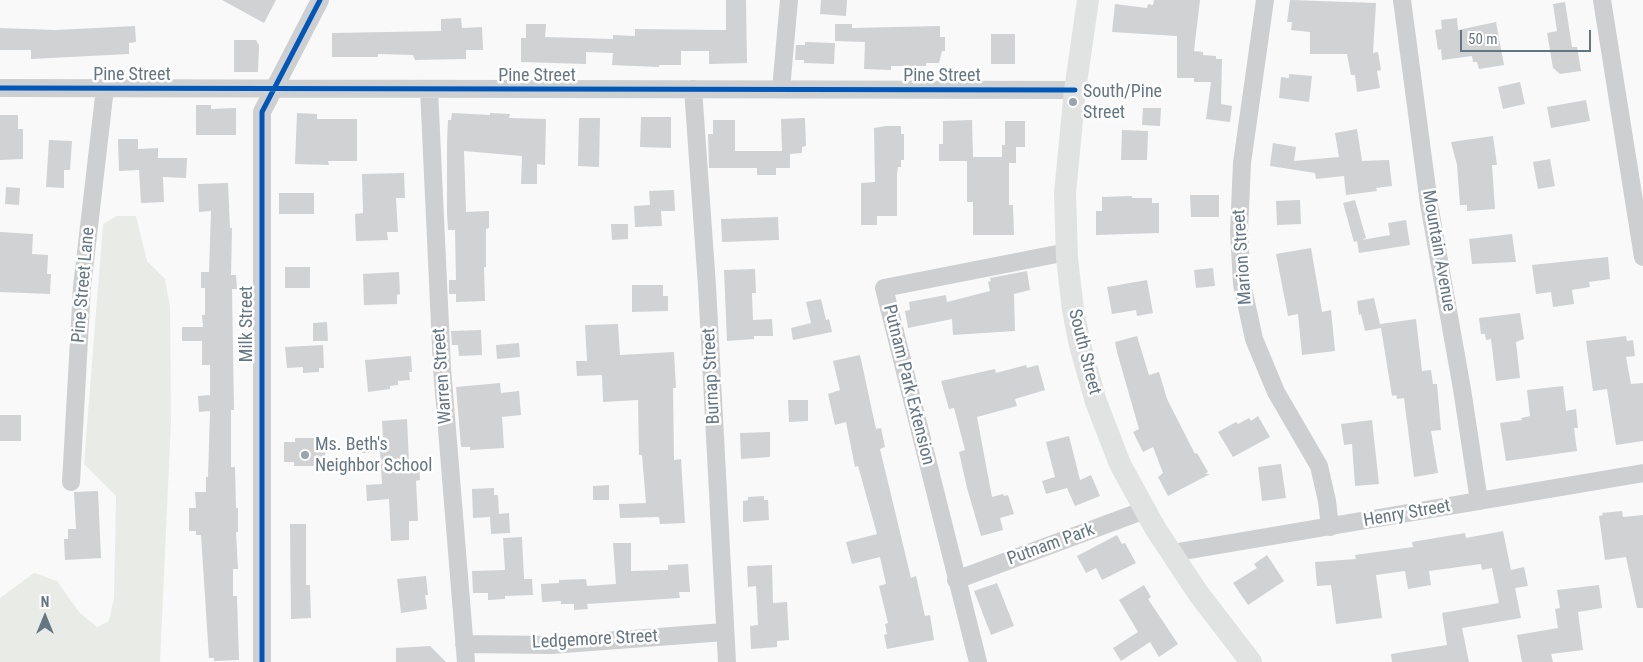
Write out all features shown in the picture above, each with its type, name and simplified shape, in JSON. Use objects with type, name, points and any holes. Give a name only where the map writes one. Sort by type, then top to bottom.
[{"type":"main road","name":"South Street","points":[[1088,0],[1075,90],[1065,193],[1067,252],[1073,310],[1096,402],[1120,464],[1146,510],[1198,593],[1251,662]]},
{"type":"street","name":"Milk Street","points":[[262,662],[261,118],[264,105],[272,89],[320,0]]},
{"type":"street","points":[[781,89],[789,0]]},
{"type":"street","name":"Marion Street","points":[[1265,0],[1242,163],[1239,231],[1242,284],[1254,339],[1268,374],[1296,428],[1319,466],[1327,500],[1330,527]]},
{"type":"street","name":"Mountain Avenue","points":[[1402,0],[1429,204],[1462,389],[1479,501]]},
{"type":"street","points":[[1602,0],[1643,257]]},
{"type":"street","name":"Pine Street","points":[[0,88],[1075,90]]},
{"type":"street","name":"Pine Street Lane","points":[[71,482],[82,286],[105,88]]},
{"type":"street","name":"Warren Street","points":[[429,90],[442,368],[466,662]]},
{"type":"street","name":"Burnap Street","points":[[692,90],[707,286],[727,662]]},
{"type":"street","name":"Putnam Park Extension","points":[[978,662],[884,288],[1067,252]]},
{"type":"street","name":"Henry Street","points":[[1172,553],[1643,473]]},
{"type":"street","name":"Putnam Park","points":[[956,580],[1146,510]]},
{"type":"street","name":"Ledgemore Street","points":[[464,644],[551,645],[725,632]]},
{"type":"shaded area","points":[[117,216],[136,216],[147,261],[165,279],[170,307],[171,421],[160,662],[0,662],[0,598],[34,573],[57,581],[79,612],[97,627],[109,621],[114,598],[116,496],[84,464],[103,224]]},
{"type":"building","points":[[222,0],[276,0],[264,23]]},
{"type":"building","points":[[726,0],[746,0],[747,63],[709,64],[709,51],[681,51],[681,65],[659,65],[659,67],[612,65],[613,53],[586,52],[586,64],[521,62],[521,38],[526,38],[526,24],[546,24],[545,37],[613,39],[613,35],[635,36],[635,29],[726,30]]},
{"type":"building","points":[[821,0],[847,0],[846,16],[820,14]]},
{"type":"building","points":[[1154,0],[1200,0],[1194,51],[1203,52],[1203,55],[1216,56],[1216,59],[1222,59],[1221,104],[1232,106],[1230,122],[1206,119],[1211,82],[1194,82],[1194,78],[1177,78],[1177,36],[1112,32],[1115,4],[1147,8],[1148,4],[1153,5]]},
{"type":"building","points":[[1290,0],[1376,3],[1373,53],[1378,52],[1381,70],[1377,71],[1380,88],[1357,92],[1355,75],[1351,75],[1347,54],[1310,54],[1310,32],[1291,30],[1292,22],[1287,22]]},
{"type":"building","points":[[1565,2],[1572,47],[1577,47],[1581,71],[1560,74],[1553,68],[1547,33],[1557,31],[1553,4]]},
{"type":"building","points":[[461,18],[462,28],[482,27],[483,50],[466,50],[466,59],[415,60],[413,55],[378,54],[378,57],[332,57],[332,33],[441,31],[441,19]]},
{"type":"building","points":[[1457,18],[1458,30],[1496,22],[1504,65],[1479,69],[1477,62],[1473,62],[1472,56],[1442,60],[1441,49],[1438,50],[1435,30],[1442,29],[1441,20]]},
{"type":"building","points":[[835,24],[852,24],[852,28],[940,26],[940,37],[945,37],[945,51],[942,51],[939,63],[926,63],[926,66],[891,66],[891,70],[864,69],[865,42],[835,41]]},
{"type":"building","points":[[135,26],[136,42],[129,43],[129,54],[31,59],[31,50],[0,50],[0,28],[55,30]]},
{"type":"building","points":[[991,34],[1015,34],[1015,64],[991,64]]},
{"type":"building","points":[[234,40],[256,40],[259,45],[258,72],[234,72]]},
{"type":"building","points":[[805,42],[835,43],[834,64],[804,63],[804,60],[795,60],[796,45],[805,45]]},
{"type":"building","points":[[1289,74],[1312,76],[1309,102],[1279,98],[1281,77],[1289,78]]},
{"type":"building","points":[[1520,82],[1525,104],[1503,109],[1498,87]]},
{"type":"building","points":[[1586,100],[1590,121],[1551,128],[1547,107]]},
{"type":"building","points":[[196,105],[211,105],[211,109],[236,108],[236,135],[196,135]]},
{"type":"building","points":[[1143,108],[1161,108],[1160,126],[1142,125]]},
{"type":"building","points":[[297,113],[317,114],[317,119],[357,119],[357,161],[328,161],[329,165],[295,164]]},
{"type":"building","points":[[452,113],[510,114],[509,118],[546,119],[545,165],[537,164],[537,184],[521,184],[522,156],[464,151],[466,212],[489,211],[489,228],[486,229],[486,267],[484,267],[485,301],[456,302],[456,294],[449,294],[449,280],[456,280],[455,230],[448,230],[447,213],[448,120],[451,120]]},
{"type":"building","points":[[0,115],[18,115],[18,129],[23,129],[23,159],[0,160]]},
{"type":"building","points":[[641,117],[671,117],[671,148],[640,147]]},
{"type":"building","points":[[579,118],[600,118],[599,167],[578,166]]},
{"type":"building","points":[[805,118],[806,146],[802,147],[802,153],[790,154],[790,168],[776,168],[776,175],[757,175],[757,168],[709,168],[708,134],[713,134],[713,120],[735,120],[735,151],[782,151],[781,119]]},
{"type":"building","points":[[972,120],[973,157],[1002,157],[1002,145],[1005,145],[1005,121],[1025,121],[1025,147],[1016,147],[1016,163],[1009,163],[1009,205],[1013,205],[1014,235],[973,235],[973,202],[967,202],[967,161],[939,161],[939,144],[943,144],[943,121]]},
{"type":"building","points":[[901,126],[901,134],[904,134],[904,160],[901,160],[901,167],[898,167],[897,174],[897,216],[877,216],[877,225],[861,225],[861,183],[875,182],[874,128]]},
{"type":"building","points":[[1357,129],[1362,161],[1389,160],[1392,186],[1376,188],[1377,191],[1346,195],[1344,176],[1316,179],[1315,173],[1270,166],[1273,143],[1296,147],[1294,161],[1339,157],[1335,133]]},
{"type":"building","points":[[1122,130],[1148,131],[1147,160],[1121,160]]},
{"type":"building","points":[[1493,136],[1497,165],[1492,165],[1495,209],[1467,211],[1467,205],[1460,205],[1457,165],[1451,142]]},
{"type":"building","points":[[118,139],[138,139],[138,149],[158,148],[158,158],[187,158],[186,178],[163,177],[164,202],[141,203],[139,170],[119,171]]},
{"type":"building","points":[[49,140],[72,141],[70,170],[64,170],[64,188],[46,187]]},
{"type":"building","points":[[1550,159],[1555,186],[1538,189],[1533,162]]},
{"type":"building","points":[[404,173],[405,198],[396,198],[398,232],[387,232],[388,240],[356,241],[355,214],[363,213],[362,174]]},
{"type":"building","points":[[228,183],[230,228],[232,228],[231,275],[236,275],[237,289],[232,289],[234,410],[231,410],[231,467],[235,467],[236,508],[238,508],[238,532],[236,532],[238,569],[233,569],[233,596],[237,596],[239,660],[214,661],[214,658],[209,658],[201,535],[196,535],[196,531],[189,531],[189,508],[196,508],[195,492],[206,492],[206,477],[208,477],[210,411],[199,412],[198,396],[210,395],[210,365],[202,365],[202,341],[182,341],[182,327],[203,327],[202,315],[205,315],[205,288],[201,288],[201,272],[209,272],[211,211],[199,212],[198,184]]},
{"type":"building","points":[[6,187],[20,188],[19,205],[5,204]]},
{"type":"building","points":[[674,190],[675,211],[661,211],[662,226],[635,227],[634,206],[650,205],[649,191]]},
{"type":"building","points":[[279,193],[314,193],[314,214],[279,214]]},
{"type":"building","points":[[1190,195],[1219,195],[1219,217],[1191,217]]},
{"type":"building","points":[[1132,196],[1132,198],[1152,198],[1152,203],[1159,203],[1159,233],[1096,235],[1096,211],[1102,211],[1102,197]]},
{"type":"building","points":[[1300,200],[1301,224],[1277,225],[1276,201]]},
{"type":"building","points":[[1355,200],[1366,238],[1362,240],[1390,235],[1388,223],[1406,220],[1410,245],[1359,253],[1357,241],[1354,242],[1343,203]]},
{"type":"building","points":[[778,217],[779,240],[722,242],[721,219]]},
{"type":"building","points":[[611,224],[628,224],[628,239],[612,240]]},
{"type":"building","points":[[0,232],[33,234],[32,254],[48,255],[47,274],[51,274],[50,294],[0,292]]},
{"type":"building","points":[[1512,234],[1516,262],[1472,264],[1469,239]]},
{"type":"building","points":[[1311,248],[1322,312],[1331,310],[1335,351],[1302,355],[1298,314],[1288,316],[1276,254]]},
{"type":"building","points":[[1608,257],[1610,279],[1589,282],[1590,287],[1572,290],[1574,304],[1553,307],[1551,292],[1536,294],[1532,265]]},
{"type":"building","points":[[285,267],[310,267],[310,288],[285,288]]},
{"type":"building","points":[[1213,268],[1215,286],[1196,288],[1194,270]]},
{"type":"building","points":[[755,269],[756,293],[752,293],[753,320],[772,319],[773,336],[754,336],[754,339],[727,341],[724,270]]},
{"type":"building","points":[[1027,271],[1030,290],[1014,294],[1015,331],[953,335],[952,319],[908,328],[905,311],[910,310],[909,302],[946,295],[947,302],[990,291],[988,282],[991,281],[990,278]]},
{"type":"building","points":[[399,272],[400,294],[397,295],[397,304],[364,305],[363,274]]},
{"type":"building","points":[[1147,280],[1153,313],[1137,316],[1136,310],[1112,314],[1107,287]]},
{"type":"building","points":[[632,285],[663,285],[663,296],[668,296],[668,311],[632,312]]},
{"type":"building","points":[[1374,298],[1380,324],[1416,319],[1422,371],[1431,370],[1433,384],[1437,384],[1441,430],[1431,431],[1438,473],[1414,477],[1404,398],[1397,399],[1396,395],[1392,396],[1381,328],[1365,331],[1361,314],[1359,315],[1357,301]]},
{"type":"building","points":[[821,299],[826,320],[829,319],[832,332],[793,340],[791,328],[811,323],[806,302]]},
{"type":"building","points":[[1520,313],[1524,339],[1516,342],[1520,378],[1496,381],[1491,339],[1486,340],[1485,334],[1481,334],[1479,318]]},
{"type":"building","points":[[327,322],[328,341],[313,341],[313,323]]},
{"type":"building","points":[[618,324],[620,355],[674,352],[676,388],[673,388],[674,460],[681,459],[685,523],[660,524],[659,517],[620,518],[619,504],[646,503],[642,455],[639,455],[638,400],[603,402],[602,375],[577,376],[576,361],[587,361],[585,325]]},
{"type":"building","points":[[481,330],[482,355],[459,356],[458,345],[452,345],[451,331]]},
{"type":"building","points":[[1137,336],[1149,375],[1159,372],[1167,399],[1195,454],[1197,453],[1208,472],[1205,474],[1210,474],[1168,496],[1158,477],[1163,473],[1153,447],[1143,452],[1133,432],[1139,429],[1115,342]]},
{"type":"building","points":[[1626,336],[1627,341],[1633,340],[1635,356],[1626,357],[1631,384],[1643,383],[1643,441],[1616,445],[1607,389],[1593,391],[1586,341]]},
{"type":"building","points":[[519,343],[520,357],[497,359],[496,345]]},
{"type":"building","points":[[323,345],[324,368],[319,368],[319,372],[303,373],[303,367],[287,368],[285,347]]},
{"type":"building","points":[[860,355],[876,429],[881,428],[885,447],[880,449],[911,578],[916,576],[925,616],[930,615],[934,640],[887,649],[884,635],[887,634],[885,624],[888,623],[879,586],[886,584],[880,557],[852,564],[846,542],[877,534],[858,466],[855,467],[846,422],[835,425],[828,394],[840,390],[833,361]]},
{"type":"building","points":[[411,356],[412,372],[409,372],[410,380],[398,381],[398,385],[390,386],[390,389],[368,392],[365,360]]},
{"type":"building","points":[[1026,365],[1027,368],[1038,365],[1045,390],[1015,399],[1017,406],[977,417],[992,497],[1003,494],[1004,496],[1008,495],[1014,514],[1000,518],[1003,530],[981,536],[959,452],[965,450],[954,408],[949,409],[941,381],[995,369],[996,373]]},
{"type":"building","points":[[500,383],[501,393],[519,391],[521,415],[502,417],[504,448],[470,450],[470,447],[461,447],[456,387]]},
{"type":"building","points":[[1563,386],[1566,411],[1576,409],[1578,428],[1574,428],[1577,451],[1506,461],[1500,423],[1522,420],[1521,418],[1530,416],[1527,390]]},
{"type":"building","points":[[788,400],[808,400],[808,421],[789,422]]},
{"type":"building","points":[[0,415],[21,415],[21,441],[0,441]]},
{"type":"building","points":[[1258,416],[1270,437],[1233,457],[1218,432],[1236,422],[1238,424],[1249,418],[1251,421]]},
{"type":"building","points":[[407,419],[409,462],[419,461],[420,480],[416,481],[418,521],[409,521],[409,540],[391,541],[389,499],[367,501],[366,485],[382,484],[380,452],[362,453],[361,439],[383,438],[382,421]]},
{"type":"building","points":[[1372,420],[1379,484],[1355,486],[1352,444],[1344,445],[1341,424]]},
{"type":"building","points":[[770,432],[770,457],[741,459],[740,433]]},
{"type":"building","points":[[1069,436],[1080,480],[1091,475],[1100,496],[1075,506],[1067,488],[1046,494],[1042,481],[1055,477],[1046,442]]},
{"type":"building","name":"Ms. Beth's Neighbor School","points":[[295,438],[325,438],[325,466],[294,466],[294,462],[284,462],[284,442],[295,442]]},
{"type":"building","points":[[1281,464],[1286,498],[1262,501],[1258,467]]},
{"type":"building","points":[[609,485],[609,500],[593,500],[593,486]]},
{"type":"building","points":[[494,488],[494,495],[498,495],[499,514],[509,513],[510,533],[491,534],[490,517],[473,518],[472,489]]},
{"type":"building","points":[[98,491],[101,558],[65,560],[64,539],[68,539],[68,529],[76,529],[74,492]]},
{"type":"building","points":[[764,496],[764,500],[768,500],[769,520],[743,522],[743,501],[748,500],[748,497]]},
{"type":"building","points":[[1622,511],[1623,517],[1643,515],[1643,608],[1637,608],[1626,557],[1605,560],[1599,516],[1603,515],[1602,513]]},
{"type":"building","points":[[290,524],[306,524],[306,585],[310,585],[311,618],[291,619]]},
{"type":"building","points":[[1503,531],[1511,570],[1524,567],[1528,586],[1515,588],[1521,618],[1462,628],[1469,662],[1392,662],[1391,654],[1447,645],[1442,613],[1499,603],[1492,568],[1482,570],[1481,564],[1429,571],[1431,585],[1408,589],[1405,571],[1376,575],[1382,618],[1336,624],[1331,585],[1317,586],[1315,562],[1356,559],[1355,555],[1413,547],[1412,542],[1465,533],[1466,538]]},
{"type":"building","points":[[1117,535],[1122,544],[1125,543],[1136,563],[1102,580],[1096,568],[1086,573],[1077,556]]},
{"type":"building","points":[[522,537],[524,579],[532,579],[533,595],[505,596],[505,599],[488,600],[488,593],[473,593],[472,571],[505,570],[503,538]]},
{"type":"building","points":[[613,543],[631,543],[631,571],[668,570],[668,565],[688,564],[690,592],[679,592],[680,598],[587,604],[588,609],[574,610],[574,604],[561,604],[561,601],[542,602],[541,584],[559,583],[559,580],[586,579],[587,586],[616,584]]},
{"type":"building","points":[[1267,555],[1284,581],[1248,605],[1233,583],[1257,568],[1254,564]]},
{"type":"building","points":[[772,565],[773,603],[787,602],[789,640],[777,641],[777,647],[751,649],[750,626],[758,625],[756,586],[748,587],[747,566]]},
{"type":"building","points":[[426,576],[428,595],[425,595],[427,609],[401,613],[397,579]]},
{"type":"building","points":[[997,583],[1014,626],[991,635],[974,591]]},
{"type":"building","points":[[1144,585],[1151,597],[1148,599],[1178,644],[1159,657],[1150,642],[1121,661],[1113,648],[1138,632],[1119,600]]},
{"type":"building","points":[[1599,585],[1602,608],[1578,612],[1583,650],[1551,654],[1553,662],[1522,662],[1517,635],[1558,628],[1555,609],[1560,608],[1557,590]]},
{"type":"building","points":[[430,646],[446,662],[396,662],[396,648]]},
{"type":"cycle path","points":[[262,662],[262,112],[320,0]]},
{"type":"cycle path","points":[[0,88],[1075,90]]},
{"type":"place","name":"South/Pine Street","points":[[1073,102]]},
{"type":"place","name":"Ms. Beth's Neighbor School","points":[[305,455]]}]
